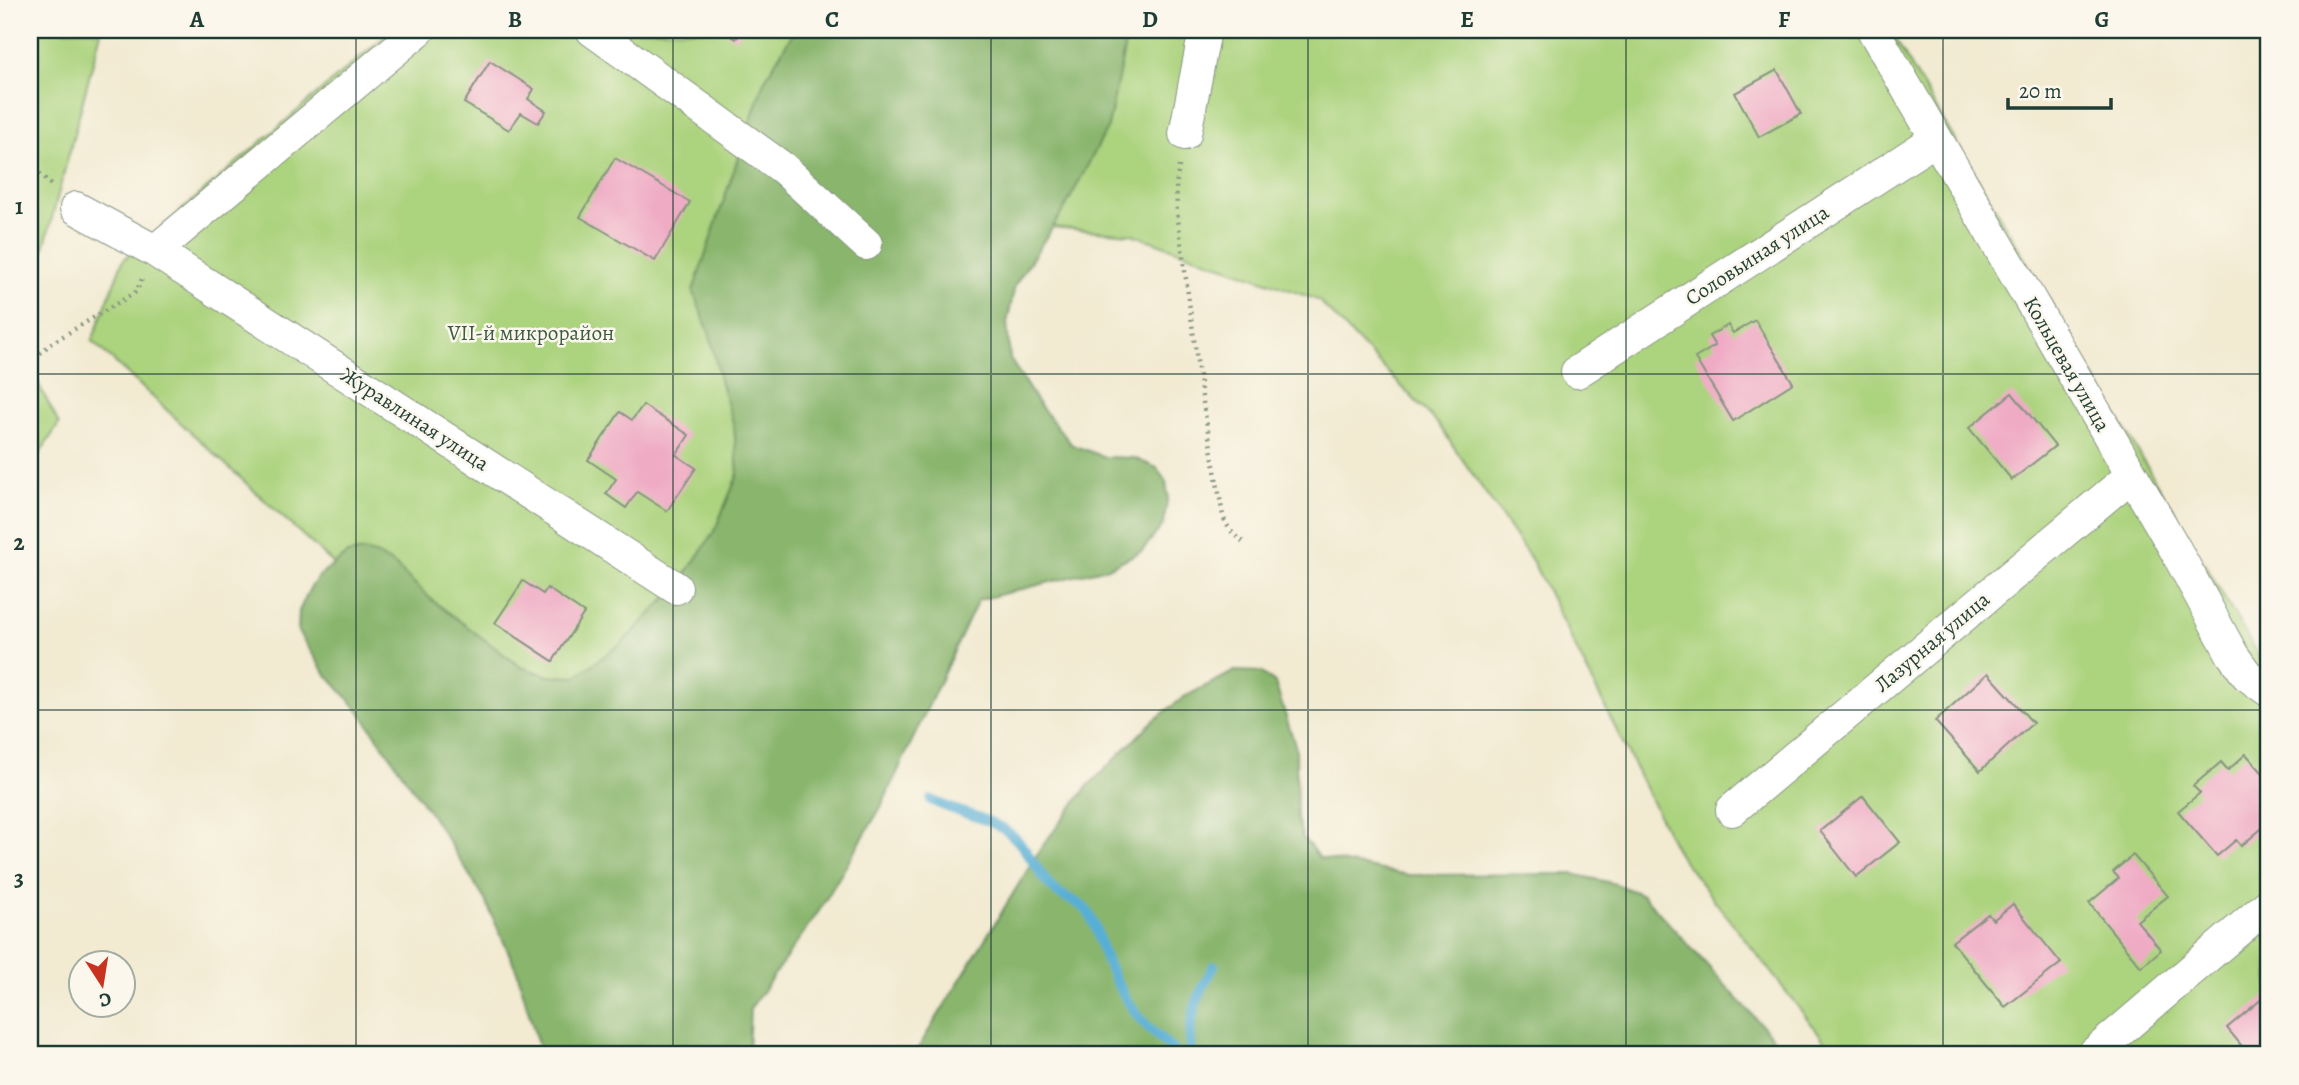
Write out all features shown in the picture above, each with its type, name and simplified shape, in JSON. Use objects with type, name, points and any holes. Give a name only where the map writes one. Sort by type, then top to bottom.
[{"type":"street","points":[[155,251],[419,30]]},
{"type":"street","points":[[592,30],[784,169],[866,244]]},
{"type":"street","points":[[1185,134],[1205,30]]},
{"type":"street","name":"Кольцевая улица","points":[[1873,30],[2132,474],[2232,654],[2247,675],[2269,691]]},
{"type":"street","name":"Соловьиная улица","points":[[1577,372],[1936,139]]},
{"type":"street","name":"Журавлиная улица","points":[[76,208],[155,251],[676,588]]},
{"type":"street","name":"Лазурная улица","points":[[1732,810],[2132,474]]},
{"type":"street","points":[[2092,1055],[2269,904]]},
{"type":"path","points":[[1185,134],[1176,185],[1177,212],[1201,391],[1223,516],[1236,537],[1246,544]]},
{"type":"path","points":[[30,363],[50,344],[136,292],[155,251]]},
{"type":"green space","points":[[30,30],[101,32],[30,301]]},
{"type":"green space","name":"VII-й микрорайон","points":[[392,30],[1890,30],[2269,674],[2269,1055],[1836,1055],[1678,854],[1533,562],[1438,424],[1318,300],[1132,234],[979,221],[601,732],[414,638],[92,341],[123,260]]},
{"type":"green space","points":[[798,30],[1128,30],[1108,127],[1065,208],[1015,285],[1007,323],[1010,359],[1037,402],[1072,445],[1105,457],[1134,458],[1157,468],[1166,482],[1168,496],[1163,525],[1142,551],[1107,568],[978,600],[881,807],[819,911],[750,1009],[748,1055],[541,1055],[517,971],[485,900],[442,831],[360,712],[325,673],[298,632],[299,611],[318,577],[347,554],[364,551],[378,555],[395,565],[432,600],[521,667],[549,676],[575,677],[623,642],[676,588],[714,532],[738,474],[734,426],[710,335],[693,291],[764,81],[791,36]]},
{"type":"green space","points":[[30,368],[59,424],[30,468]]},
{"type":"green space","points":[[1235,671],[1260,672],[1275,683],[1296,748],[1297,819],[1303,838],[1320,858],[1408,875],[1573,874],[1616,884],[1643,895],[1789,1055],[914,1055],[1041,848],[1088,786],[1153,721],[1184,697]]},
{"type":"building","points":[[722,30],[742,30],[736,39]]},
{"type":"building","points":[[490,61],[534,89],[528,99],[546,111],[538,123],[521,113],[509,130],[464,103]]},
{"type":"building","points":[[1777,70],[1801,114],[1759,137],[1735,93]]},
{"type":"building","points":[[615,158],[690,202],[655,261],[580,217]]},
{"type":"building","points":[[1755,320],[1793,383],[1733,421],[1695,358],[1715,346],[1709,336],[1728,325],[1733,333]]},
{"type":"building","points":[[2012,393],[2055,446],[2012,480],[1969,428]]},
{"type":"building","points":[[643,405],[689,435],[676,455],[696,468],[667,511],[637,492],[626,508],[606,494],[616,479],[588,460],[620,412],[632,420]]},
{"type":"building","points":[[523,581],[543,594],[547,588],[584,613],[553,661],[495,623]]},
{"type":"building","points":[[1988,673],[2033,723],[1980,771],[1935,721]]},
{"type":"building","points":[[2246,754],[2269,780],[2269,815],[2264,820],[2267,824],[2241,846],[2236,840],[2217,856],[2178,811],[2200,793],[2193,786],[2221,762],[2228,770]]},
{"type":"building","points":[[1863,796],[1900,842],[1856,877],[1820,831]]},
{"type":"building","points":[[2133,855],[2168,896],[2137,921],[2161,950],[2141,967],[2089,903],[2119,878],[2113,872]]},
{"type":"building","points":[[2013,904],[2061,963],[2005,1007],[1952,942],[1988,914],[1993,920]]},
{"type":"building","points":[[2269,993],[2269,1055],[2249,1055],[2227,1028]]},
{"type":"waterway","points":[[931,800],[1005,830],[1020,843],[1051,886],[1088,912],[1106,960],[1126,998],[1141,1020],[1178,1055]]},
{"type":"waterway","points":[[1191,1055],[1192,1020],[1203,987],[1214,966]]}]
